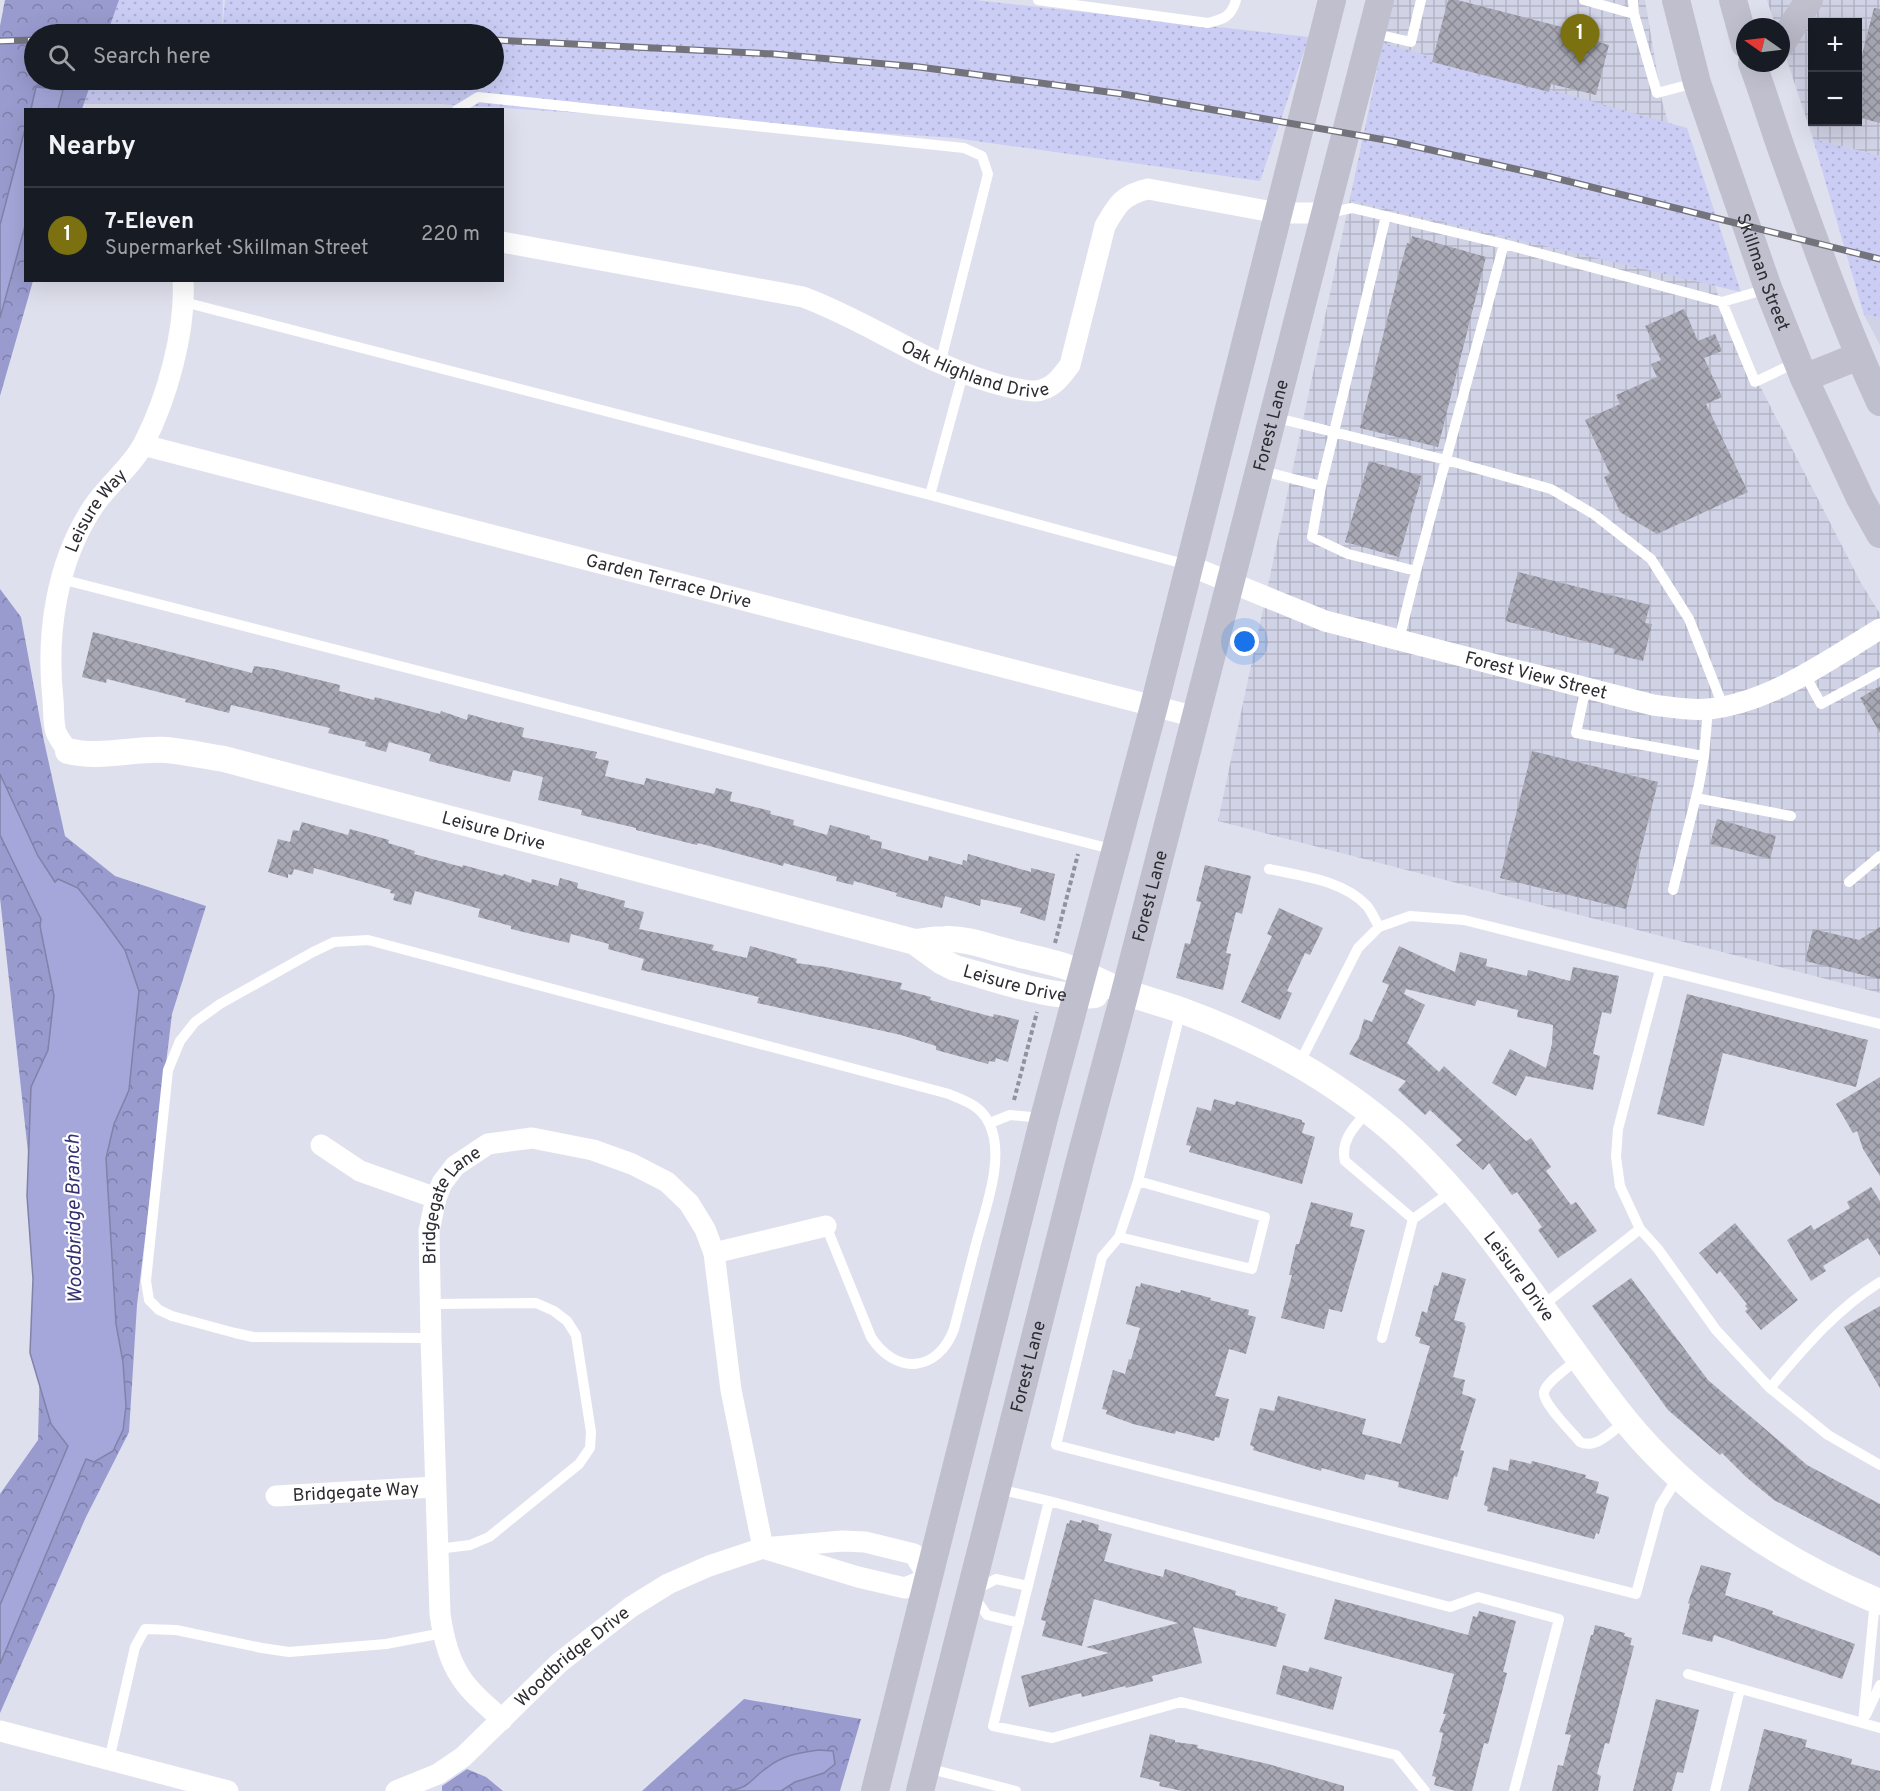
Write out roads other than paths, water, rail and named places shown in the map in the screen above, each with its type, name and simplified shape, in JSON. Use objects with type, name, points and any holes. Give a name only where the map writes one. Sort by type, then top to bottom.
[{"type":"main road","points":[[874,1791],[1044,1118],[1154,706],[1332,0]]},
{"type":"main road","name":"Forest Lane","points":[[924,1779],[1079,1164],[1380,0]]},
{"type":"main road","name":"Skillman Street","points":[[1676,0],[1697,83],[1768,288],[1801,370],[1860,498],[1880,534]]},
{"type":"main road","points":[[1733,0],[1738,18]]},
{"type":"main road","points":[[1790,30],[1809,0]]},
{"type":"main road","points":[[1755,72],[1831,284],[1880,402]]},
{"type":"main road","points":[[1762,91],[1769,72]]},
{"type":"main road","points":[[1801,370],[1859,356]]},
{"type":"main road","points":[[929,1578],[971,1592]]},
{"type":"street","name":"Oak Highland Drive","points":[[504,242],[803,297],[829,306],[963,374],[1008,387],[1036,391],[1057,383],[1070,365],[1105,226],[1116,207],[1132,193],[1148,189],[1278,213],[1328,202]]},
{"type":"street","name":"Leisure Way","points":[[68,751],[56,732],[51,684],[50,634],[61,579],[76,538],[93,506],[143,445],[163,397],[175,354],[184,291]]},
{"type":"street","name":"Garden Terrace Drive","points":[[143,445],[1196,717]]},
{"type":"street","name":"Forest View Street","points":[[1188,565],[1325,621],[1653,705],[1716,707],[1757,697],[1805,675],[1880,629]]},
{"type":"street","name":"Leisure Drive","points":[[68,751],[85,755],[167,750],[224,759],[915,942],[955,968],[1055,994],[1079,985],[1125,992],[1181,1010],[1259,1043],[1299,1064],[1368,1111],[1431,1167],[1498,1247],[1626,1421],[1679,1477],[1732,1521],[1821,1574],[1877,1601]]},
{"type":"street","name":"Bridgegate Lane","points":[[502,1720],[459,1676],[443,1633],[440,1614],[431,1338],[429,1231],[436,1198],[442,1183],[455,1166],[488,1144],[532,1138],[593,1150],[632,1164],[667,1182],[689,1203],[705,1228],[714,1253],[731,1390],[763,1548]]},
{"type":"street","points":[[321,1145],[360,1171],[436,1198]]},
{"type":"street","points":[[714,1253],[826,1226]]},
{"type":"street","name":"Bridgegate Way","points":[[276,1496],[435,1487]]},
{"type":"street","name":"Woodbridge Drive","points":[[396,1791],[438,1774],[463,1757],[559,1663],[631,1607],[668,1584],[709,1566],[763,1548],[842,1541],[866,1542],[914,1554],[929,1578]]},
{"type":"street","points":[[763,1548],[858,1578],[905,1587],[929,1578]]},
{"type":"street","points":[[3,1731],[109,1760],[156,1782],[228,1791]]},
{"type":"lane","points":[[1038,0],[1208,23],[1226,19],[1236,0]]},
{"type":"lane","points":[[1372,33],[1411,42],[1421,0]]},
{"type":"lane","points":[[1584,0],[1634,14]]},
{"type":"lane","points":[[1633,0],[1634,14],[1657,93],[1697,83]]},
{"type":"lane","points":[[460,108],[478,97],[964,148],[982,156],[988,174],[940,364]]},
{"type":"lane","points":[[1328,202],[1504,244],[1722,302],[1768,288]]},
{"type":"lane","points":[[1386,216],[1321,486],[1312,537],[1348,554],[1416,571]]},
{"type":"lane","points":[[1399,640],[1504,244]]},
{"type":"lane","points":[[184,291],[1188,565]]},
{"type":"lane","points":[[1722,302],[1755,382],[1801,370]]},
{"type":"lane","points":[[930,495],[963,374]]},
{"type":"lane","points":[[1273,417],[1551,489],[1595,515],[1651,559],[1689,619],[1716,707],[1673,890]]},
{"type":"lane","points":[[1259,470],[1321,486]]},
{"type":"lane","points":[[61,579],[1115,850]]},
{"type":"lane","points":[[1805,675],[1821,704],[1880,672]]},
{"type":"lane","points":[[1586,687],[1576,733],[1704,756]]},
{"type":"lane","points":[[1696,798],[1791,816]]},
{"type":"lane","points":[[1849,882],[1880,856]]},
{"type":"lane","points":[[1269,868],[1329,883],[1352,894],[1367,906],[1378,927]]},
{"type":"lane","points":[[1299,1064],[1358,948],[1378,927],[1410,916],[1464,920],[1880,1024]]},
{"type":"lane","points":[[431,1338],[253,1337],[171,1316],[159,1310],[149,1300],[146,1281],[168,1070],[180,1041],[195,1022],[220,1004],[334,942],[368,940],[949,1094],[976,1106],[990,1123],[994,1140],[994,1178],[954,1329],[948,1343],[939,1354],[924,1362],[908,1364],[893,1360],[880,1352],[871,1337],[826,1226]]},
{"type":"lane","points":[[1660,970],[1618,1129],[1616,1157],[1620,1186],[1640,1229],[1658,1249],[1716,1330],[1770,1388],[1828,1435],[1880,1465]]},
{"type":"lane","points":[[1181,1010],[1138,1181],[1119,1237],[1102,1257],[1056,1445],[1636,1594],[1660,1506],[1679,1477]]},
{"type":"lane","points":[[1368,1111],[1347,1136],[1343,1153],[1345,1161],[1413,1219]]},
{"type":"lane","points":[[990,1123],[1010,1116],[1044,1118]]},
{"type":"lane","points":[[1119,1237],[1252,1269],[1265,1217],[1138,1181]]},
{"type":"lane","points":[[1382,1338],[1413,1219],[1452,1191]]},
{"type":"lane","points":[[1542,1306],[1640,1229]]},
{"type":"lane","points":[[1770,1388],[1816,1334],[1868,1289],[1880,1282]]},
{"type":"lane","points":[[431,1304],[536,1303],[561,1316],[576,1335],[591,1432],[590,1448],[579,1464],[489,1538],[470,1545],[438,1549]]},
{"type":"lane","points":[[1578,1358],[1548,1384],[1544,1391],[1544,1401],[1580,1442],[1587,1446],[1594,1444],[1626,1421]]},
{"type":"lane","points":[[998,1489],[1450,1607],[1478,1597],[1559,1619],[1514,1791]]},
{"type":"lane","points":[[1049,1501],[993,1726],[1052,1738],[1181,1702],[1396,1755],[1425,1791]]},
{"type":"lane","points":[[1019,1623],[987,1615],[971,1592],[996,1579],[1028,1586]]},
{"type":"lane","points":[[1863,1724],[1877,1601]]},
{"type":"lane","points":[[109,1760],[135,1647],[145,1629],[176,1630],[289,1652],[386,1644],[443,1633]]},
{"type":"lane","points":[[1688,1674],[1880,1728]]},
{"type":"lane","points":[[1863,1724],[1880,1685]]},
{"type":"lane","points":[[1715,1791],[1740,1689]]},
{"type":"lane","points":[[924,1779],[1016,1791]]},
{"type":"water","points":[[35,90],[63,90],[58,108],[31,108]]},
{"type":"water","points":[[24,133],[24,230],[0,318],[0,225]]},
{"type":"water","name":"Woodbridge Branch","points":[[0,774],[38,856],[55,882],[58,879],[78,888],[104,921],[125,950],[139,991],[129,1090],[114,1124],[106,1158],[116,1324],[123,1362],[126,1406],[123,1430],[113,1451],[94,1462],[86,1459],[0,1664],[0,1605],[68,1446],[51,1424],[30,1353],[33,1279],[27,1196],[31,1087],[48,1050],[54,996],[40,926],[41,919],[0,835]]},
{"type":"water","points":[[818,1750],[833,1751],[835,1764],[824,1773],[795,1782],[781,1791],[728,1791],[742,1788],[762,1771],[785,1757]]},
{"type":"railway","points":[[0,41],[24,40]]},
{"type":"railway","points":[[504,40],[774,54],[919,67],[1123,94],[1391,141],[1551,177],[1880,259]]},
{"type":"place","name":"7-Eleven","points":[[1580,64]]}]
